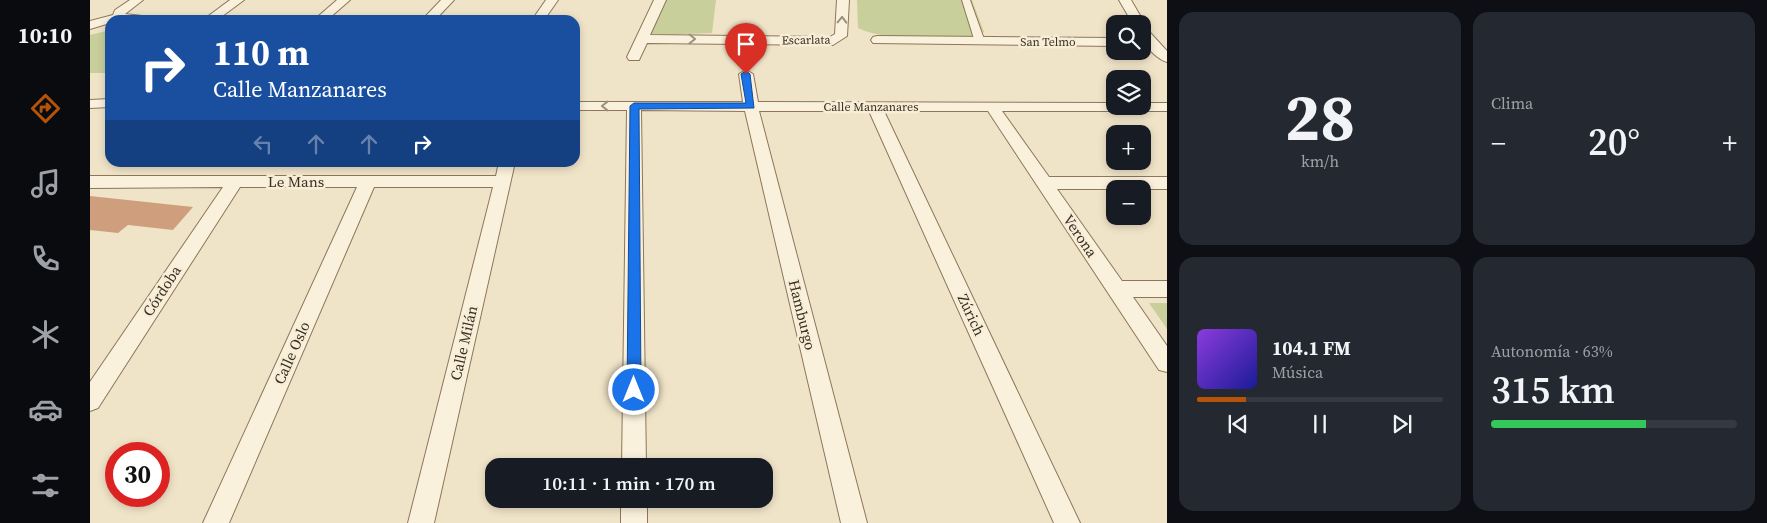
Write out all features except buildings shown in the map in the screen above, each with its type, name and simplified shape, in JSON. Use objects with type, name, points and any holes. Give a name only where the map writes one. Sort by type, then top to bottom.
[{"type":"street","points":[[118,15],[137,0]]},
{"type":"street","points":[[216,15],[238,0]]},
{"type":"street","points":[[326,15],[344,0]]},
{"type":"street","points":[[433,15],[448,0]]},
{"type":"street","points":[[542,15],[552,0]]},
{"type":"street","points":[[634,57],[660,0]]},
{"type":"street","name":"Escarlata","points":[[643,39],[839,39],[842,36],[842,0]]},
{"type":"street","points":[[966,0],[980,42]]},
{"type":"street","points":[[1125,0],[1134,15]]},
{"type":"street","points":[[90,25],[105,21]]},
{"type":"street","name":"San Telmo","points":[[877,40],[1106,42]]},
{"type":"street","points":[[1151,43],[1167,43]]},
{"type":"street","points":[[1151,46],[1167,58]]},
{"type":"street","name":"Hamburgo","points":[[746,74],[751,106],[854,523]]},
{"type":"street","points":[[90,104],[105,103]]},
{"type":"street","name":"Calle Manzanares","points":[[580,106],[1167,108]]},
{"type":"street","points":[[634,106],[634,458]]},
{"type":"street","name":"Zúrich","points":[[875,108],[1067,523]]},
{"type":"street","name":"Verona","points":[[993,108],[1167,363]]},
{"type":"street","name":"Le Mans","points":[[90,182],[368,182],[505,172]]},
{"type":"street","name":"Calle Milán","points":[[421,523],[505,172]]},
{"type":"street","name":"Córdoba","points":[[90,401],[235,182]]},
{"type":"street","name":"Calle Oslo","points":[[216,523],[368,182]]},
{"type":"street","points":[[1044,183],[1167,183]]},
{"type":"street","points":[[1116,289],[1167,289]]},
{"type":"street","points":[[634,508],[634,523]]},
{"type":"green space","points":[[665,0],[716,0],[712,33],[650,35]]},
{"type":"green space","points":[[857,0],[972,0],[984,32],[966,39],[942,41],[911,39],[868,32],[858,28]]},
{"type":"green space","points":[[105,31],[105,73],[90,73],[90,35]]},
{"type":"green space","points":[[1149,303],[1167,303],[1167,329]]},
{"type":"route","points":[[634,390],[634,106],[751,106],[746,74]]}]
